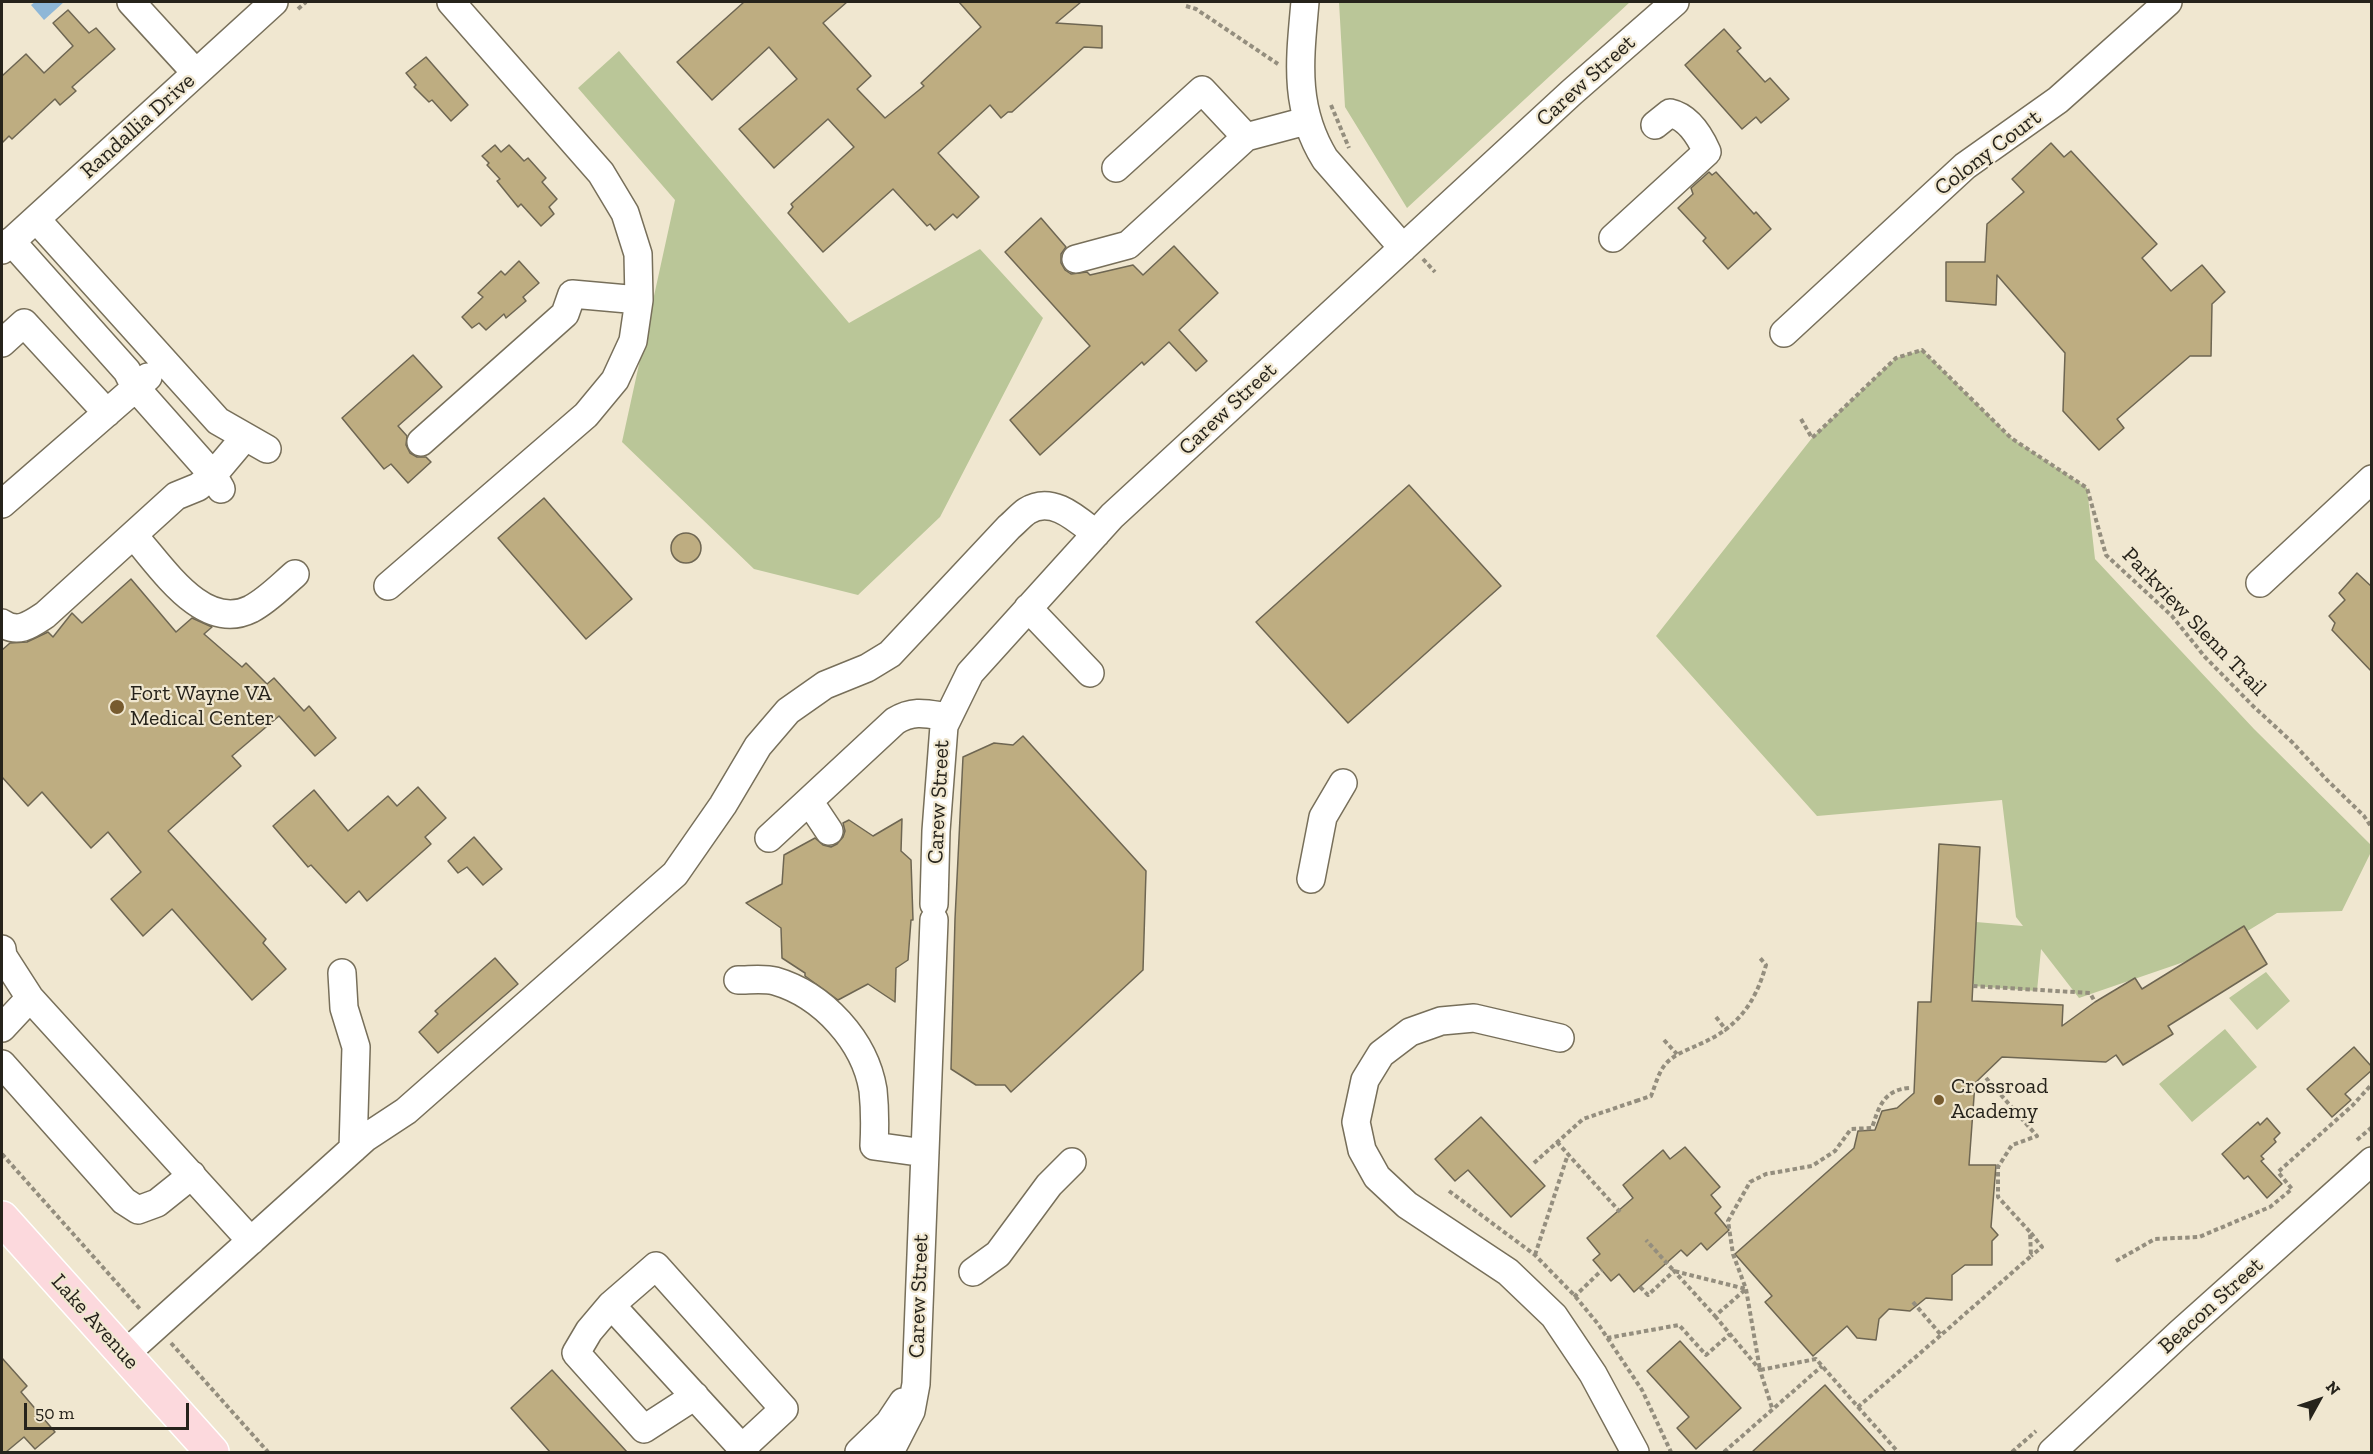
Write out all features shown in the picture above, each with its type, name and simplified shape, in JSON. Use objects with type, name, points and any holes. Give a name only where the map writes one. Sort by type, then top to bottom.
[{"type":"main road","name":"Lake Avenue","points":[[2,1218],[212,1452]]},
{"type":"street","points":[[131,2],[196,73]]},
{"type":"street","name":"Randallia Drive","points":[[6,246],[274,2]]},
{"type":"street","points":[[388,586],[585,415],[615,380],[633,341],[639,300],[638,254],[625,213],[601,174],[451,2]]},
{"type":"street","points":[[1305,2],[1301,72],[1306,121],[1325,159],[1406,245]]},
{"type":"street","name":"Carew Street","points":[[890,1452],[911,1412],[916,1384],[936,831],[944,726],[970,673],[1112,516],[1572,92],[1676,2]]},
{"type":"street","name":"Colony Court","points":[[1784,333],[1965,165],[2058,100],[2168,2]]},
{"type":"street","points":[[1116,168],[1202,90],[1246,137]]},
{"type":"street","points":[[1613,238],[1707,152],[1700,138],[1682,116],[1670,113],[1655,125]]},
{"type":"street","points":[[1076,259],[1128,245],[1246,137],[1306,121]]},
{"type":"street","points":[[2,622],[15,629],[30,625],[45,615],[176,496],[217,482],[256,443],[218,421],[36,219]]},
{"type":"street","points":[[6,246],[127,371],[135,387],[217,482]]},
{"type":"street","points":[[421,442],[565,314],[572,294],[639,300]]},
{"type":"street","points":[[2,343],[24,323],[107,413]]},
{"type":"street","points":[[2,504],[165,362]]},
{"type":"street","points":[[2260,582],[2372,479]]},
{"type":"street","points":[[124,1354],[365,1138],[406,1111],[675,874],[723,805],[758,746],[788,711],[825,685],[867,668],[890,654],[1009,527],[1029,510],[1052,505],[1070,514],[1096,534]]},
{"type":"street","points":[[134,536],[188,597],[205,609],[221,614],[236,614],[249,610],[295,574]]},
{"type":"street","points":[[1028,608],[1090,673]]},
{"type":"street","points":[[769,838],[895,721],[906,714],[925,712],[948,717]]},
{"type":"street","points":[[1311,879],[1323,817],[1343,783]]},
{"type":"street","points":[[809,801],[829,831]]},
{"type":"street","points":[[2,949],[3,956],[30,998],[251,1241]]},
{"type":"street","points":[[342,972],[344,1008],[356,1047],[353,1149]]},
{"type":"street","points":[[738,980],[773,980],[795,988],[826,1010],[848,1033],[864,1060],[872,1089],[875,1118],[874,1146],[925,1153]]},
{"type":"street","points":[[2,1028],[30,998]]},
{"type":"street","points":[[1560,1038],[1474,1018],[1441,1021],[1410,1032],[1381,1054],[1370,1071],[1365,1080],[1356,1122],[1362,1150],[1377,1177],[1407,1204],[1508,1272],[1554,1316],[1593,1374],[1635,1452]]},
{"type":"street","points":[[2,1064],[124,1201],[138,1210],[157,1203],[192,1175]]},
{"type":"street","name":"Beacon Street","points":[[2052,1452],[2372,1161]]},
{"type":"street","points":[[972,1272],[998,1254],[1049,1185],[1072,1162]]},
{"type":"street","points":[[611,1305],[744,1450],[784,1409],[656,1266],[611,1305],[589,1331],[576,1353],[644,1429],[694,1396]]},
{"type":"street","name":"Carew Street","points":[[859,1452],[889,1422],[916,1384]]},
{"type":"path","points":[[1186,6],[1196,9],[1286,70],[1301,72]]},
{"type":"path","points":[[1329,96],[1335,118],[1354,155]]},
{"type":"path","points":[[1406,245],[1435,272]]},
{"type":"path","name":"Parkview Slenn Trail","points":[[1801,419],[1812,438],[1896,358],[1922,350],[2011,438],[2087,488],[2106,555],[2172,616],[2205,657],[2293,743],[2364,816],[2372,828]]},
{"type":"path","points":[[1534,1163],[1583,1119],[1651,1096],[1664,1066],[1677,1054],[1727,1031],[1748,1007],[1761,982],[1766,965],[1760,958]]},
{"type":"path","points":[[1973,986],[2090,993],[2095,1002]]},
{"type":"path","points":[[1716,1017],[1727,1031]]},
{"type":"path","points":[[1664,1040],[1677,1054]]},
{"type":"path","points":[[1858,1407],[2042,1247],[1998,1197],[1998,1167],[2012,1145],[2037,1136],[1986,1077]]},
{"type":"path","points":[[2116,1261],[2155,1239],[2199,1237],[2270,1207],[2292,1189],[2277,1172],[2352,1106],[2372,1084]]},
{"type":"path","points":[[1772,1408],[1760,1370],[1746,1289],[1733,1254],[1728,1221],[1750,1182],[1766,1174],[1812,1166],[1835,1151],[1851,1129],[1872,1128],[1879,1105],[1897,1089],[1909,1088]]},
{"type":"path","points":[[1557,1142],[1620,1212]]},
{"type":"path","points":[[2,1154],[268,1452]]},
{"type":"path","points":[[1535,1256],[1568,1154]]},
{"type":"path","points":[[2030,1232],[2031,1256]]},
{"type":"path","points":[[1646,1240],[1716,1316],[1760,1370]]},
{"type":"path","points":[[1575,1296],[1602,1270]]},
{"type":"path","points":[[1674,1271],[1746,1289]]},
{"type":"path","points":[[1640,1287],[1648,1294],[1674,1271]]},
{"type":"path","points":[[1716,1316],[1746,1289]]},
{"type":"path","points":[[1913,1302],[1941,1335]]},
{"type":"path","points":[[1607,1338],[1679,1325],[1706,1355],[1730,1334]]},
{"type":"path","points":[[1760,1370],[1816,1359],[1898,1452]]},
{"type":"path","points":[[1724,1452],[1822,1366]]},
{"type":"green space","points":[[1339,2],[1630,2],[1407,208],[1345,107]]},
{"type":"green space","points":[[619,51],[849,323],[980,249],[1043,318],[940,517],[858,595],[754,569],[622,442],[675,200],[578,88]]},
{"type":"green space","points":[[1922,350],[2011,438],[2087,488],[2095,559],[2254,729],[2371,845],[2371,852],[2342,911],[2277,913],[2213,952],[2079,998],[2041,949],[2037,991],[1973,986],[1976,922],[2023,926],[2016,917],[2002,800],[1817,816],[1656,636],[1812,438],[1896,358]]},
{"type":"green space","points":[[2266,972],[2290,1001],[2257,1030],[2229,998]]},
{"type":"green space","points":[[2225,1029],[2257,1067],[2192,1122],[2159,1084]]},
{"type":"water","points":[[35,2],[64,2],[44,20],[31,5]]},
{"type":"building","points":[[744,2],[847,2],[823,23],[871,76],[857,89],[885,118],[924,86],[921,83],[981,27],[959,2],[1081,2],[1056,23],[1102,26],[1102,48],[1084,47],[1012,112],[1008,112],[1001,118],[990,105],[938,153],[979,197],[957,218],[953,214],[935,230],[930,224],[927,226],[893,189],[823,252],[788,213],[793,207],[791,204],[854,147],[828,119],[774,168],[739,129],[797,79],[769,47],[712,100],[677,62]]},
{"type":"building","points":[[68,10],[89,33],[96,28],[115,49],[72,87],[76,91],[60,105],[55,99],[12,139],[9,136],[2,143],[2,76],[26,54],[44,73],[73,46],[53,23]]},
{"type":"building","points":[[1724,29],[1741,48],[1737,51],[1765,82],[1770,78],[1789,99],[1761,123],[1756,117],[1742,129],[1685,65]]},
{"type":"building","points":[[426,57],[468,105],[451,121],[432,100],[429,102],[414,87],[416,85],[406,73]]},
{"type":"building","points":[[2051,143],[2064,157],[2071,151],[2157,244],[2142,258],[2171,291],[2202,265],[2225,292],[2212,304],[2211,356],[2190,356],[2117,419],[2124,428],[2099,450],[2063,411],[2065,353],[1997,275],[1996,305],[1946,301],[1946,262],[1985,262],[1987,224],[2024,192],[2012,179]]},
{"type":"building","points":[[495,145],[501,152],[509,145],[524,161],[528,158],[546,178],[542,182],[557,199],[549,207],[554,214],[541,226],[521,204],[518,207],[497,181],[500,179],[487,165],[489,163],[482,156]]},
{"type":"building","points":[[1709,172],[1712,175],[1716,172],[1754,214],[1756,212],[1771,229],[1728,269],[1703,241],[1706,238],[1678,208],[1693,194],[1691,188]]},
{"type":"building","points":[[1041,218],[1066,247],[1061,254],[1061,263],[1071,274],[1087,272],[1090,275],[1133,265],[1143,275],[1174,246],[1218,293],[1179,330],[1207,361],[1196,371],[1169,342],[1144,365],[1142,362],[1040,455],[1010,420],[1090,346],[1005,252]]},
{"type":"building","points":[[519,261],[539,283],[523,297],[526,301],[506,318],[504,314],[486,330],[479,323],[472,328],[462,317],[483,297],[478,293],[501,271],[505,275]]},
{"type":"building","points":[[413,355],[442,387],[398,426],[407,436],[406,445],[410,453],[417,457],[426,457],[431,462],[408,483],[391,464],[384,469],[342,418]]},
{"type":"building","points":[[1409,485],[1501,586],[1348,723],[1256,622]]},
{"type":"building","points":[[544,498],[632,599],[586,639],[498,538]]},
{"type":"building","points":[[686,533],[692,534],[700,542],[700,554],[692,562],[686,563],[680,562],[672,554],[671,548],[672,542],[680,534]]},
{"type":"building","points":[[2357,573],[2372,587],[2372,672],[2332,630],[2335,623],[2329,616],[2345,600],[2339,593]]},
{"type":"building","points":[[131,579],[176,632],[192,618],[212,627],[204,634],[242,667],[246,663],[267,684],[274,678],[304,711],[309,706],[336,738],[315,756],[279,716],[232,756],[241,766],[168,831],[266,939],[263,943],[286,969],[252,1000],[172,909],[143,936],[111,899],[141,872],[108,832],[91,848],[42,792],[28,806],[2,777],[2,650],[10,643],[27,642],[48,632],[53,637],[72,613],[82,623]]},
{"type":"building","points":[[1023,736],[1146,871],[1143,970],[1011,1092],[1005,1085],[976,1085],[951,1069],[955,919],[963,757],[994,743],[1013,745]]},
{"type":"building","points":[[418,787],[446,818],[425,837],[431,844],[367,901],[359,891],[346,903],[311,865],[308,867],[273,826],[314,790],[348,831],[388,796],[397,806]]},
{"type":"building","points":[[902,819],[901,851],[911,860],[913,920],[911,920],[908,960],[896,968],[895,1002],[868,984],[838,1000],[805,976],[805,973],[782,958],[781,928],[746,903],[782,884],[784,855],[815,838],[823,845],[831,847],[843,837],[845,831],[843,823],[849,820],[873,836]]},
{"type":"building","points":[[474,837],[502,869],[483,885],[467,867],[458,873],[448,861]]},
{"type":"building","name":"Crossroad Academy","points":[[1939,844],[1980,847],[1972,1001],[2063,1005],[2062,1026],[2095,1002],[2135,978],[2142,989],[2244,926],[2267,964],[2168,1026],[2173,1034],[2123,1065],[2116,1055],[2106,1062],[2002,1057],[1975,1083],[1969,1165],[1996,1165],[1991,1227],[1998,1235],[1992,1241],[1992,1265],[1965,1265],[1952,1275],[1952,1300],[1926,1298],[1910,1311],[1889,1309],[1879,1319],[1876,1340],[1857,1338],[1847,1326],[1813,1356],[1765,1302],[1772,1296],[1735,1254],[1854,1148],[1858,1131],[1875,1130],[1882,1111],[1897,1108],[1914,1093],[1918,1002],[1931,1002]]},
{"type":"building","points":[[495,958],[518,984],[438,1053],[419,1032],[438,1014],[435,1011]]},
{"type":"building","points":[[2354,1047],[2372,1067],[2372,1070],[2345,1094],[2351,1100],[2332,1117],[2307,1089]]},
{"type":"building","points":[[1481,1117],[1545,1186],[1511,1217],[1468,1170],[1455,1181],[1435,1159]]},
{"type":"building","points":[[2267,1118],[2280,1133],[2274,1139],[2276,1142],[2261,1156],[2264,1159],[2261,1161],[2282,1184],[2267,1198],[2248,1176],[2244,1179],[2222,1154],[2258,1122],[2260,1125]]},
{"type":"building","points":[[1685,1147],[1720,1187],[1711,1195],[1721,1207],[1715,1213],[1729,1230],[1707,1250],[1701,1243],[1687,1256],[1681,1250],[1634,1292],[1619,1274],[1611,1281],[1593,1260],[1600,1254],[1587,1238],[1633,1198],[1623,1185],[1663,1150],[1670,1159]]},
{"type":"building","points":[[1680,1341],[1741,1408],[1696,1449],[1677,1428],[1689,1417],[1647,1371]]},
{"type":"building","points":[[2,1358],[27,1386],[21,1392],[55,1432],[35,1449],[24,1437],[6,1452],[2,1452]]},
{"type":"building","points":[[552,1370],[627,1452],[550,1452],[511,1408]]},
{"type":"building","points":[[1825,1385],[1886,1452],[1752,1452]]},
{"type":"place","name":"Fort Wayne VA Medical Center","points":[[117,707]]},
{"type":"place","name":"Crossroad Academy","points":[[1939,1100]]}]
